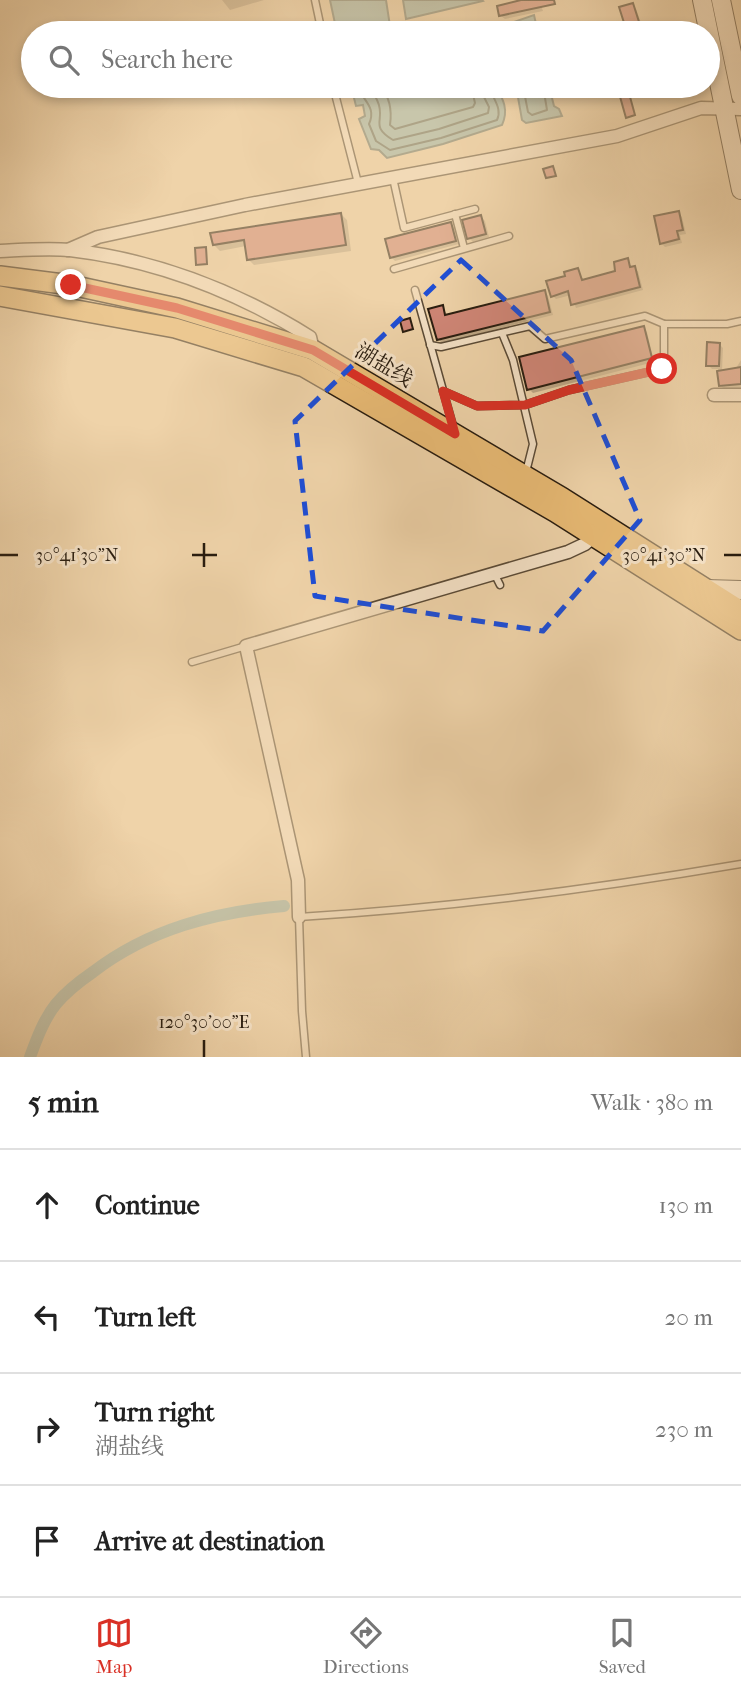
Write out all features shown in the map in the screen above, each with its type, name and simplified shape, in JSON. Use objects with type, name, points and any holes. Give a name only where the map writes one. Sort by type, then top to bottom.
[{"type":"main road","points":[[702,0],[706,21]]},
{"type":"main road","points":[[721,0],[741,96]]},
{"type":"main road","points":[[720,72],[733,109],[741,190]]},
{"type":"main road","name":"湖盐线","points":[[0,276],[71,285],[177,308],[313,350],[525,475],[741,611]]},
{"type":"main road","name":"湖盐线","points":[[0,296],[175,328],[304,367],[594,536],[741,630]]},
{"type":"main road","points":[[706,589],[741,590]]},
{"type":"street","points":[[68,250],[97,237],[245,205],[617,136],[702,108],[733,109]]},
{"type":"street","points":[[0,251],[68,250],[140,263],[206,283],[288,323],[310,337],[313,350]]},
{"type":"street","points":[[714,396],[741,395]]},
{"type":"street","points":[[299,916],[298,880],[246,646],[497,579],[568,552],[594,536]]},
{"type":"lane","points":[[315,0],[319,21]]},
{"type":"lane","points":[[336,98],[358,183]]},
{"type":"lane","points":[[393,176],[404,228],[475,209]]},
{"type":"lane","points":[[455,214],[464,248]]},
{"type":"lane","points":[[394,269],[509,236]]},
{"type":"lane","points":[[415,289],[455,434]]},
{"type":"lane","points":[[430,345],[441,347],[530,326],[545,339],[645,316],[664,324],[727,324],[741,321]]},
{"type":"lane","points":[[443,391],[477,406],[525,405],[569,390],[662,369],[664,324]]},
{"type":"lane","points":[[502,333],[513,360],[533,443],[525,475]]},
{"type":"lane","points":[[192,662],[246,646]]},
{"type":"lane","points":[[306,1057],[299,916],[439,906],[672,876],[741,864]]},
{"type":"highlighted area","points":[[461,260],[571,360],[640,520],[543,631],[315,596],[295,421]]},
{"type":"water","points":[[330,0],[386,0],[389,21],[334,21]]},
{"type":"water","points":[[403,0],[482,0],[483,1],[406,19]]},
{"type":"water","points":[[534,15],[535,21],[517,21]]},
{"type":"water","points":[[354,98],[502,98],[505,114],[502,125],[387,158],[379,150],[371,149],[359,119],[365,116],[363,105],[356,106]]},
{"type":"water","points":[[518,98],[552,98],[554,106],[562,116],[526,123],[522,120]]},
{"type":"building","points":[[521,0],[554,0],[555,4],[499,16],[497,6]]},
{"type":"building","points":[[633,3],[639,21],[623,21],[619,7]]},
{"type":"building","points":[[620,98],[630,98],[635,115],[626,118]]},
{"type":"building","points":[[553,166],[556,176],[546,178],[543,169]]},
{"type":"building","points":[[679,211],[683,230],[677,231],[679,239],[660,244],[654,216]]},
{"type":"building","points":[[341,213],[346,245],[247,260],[244,240],[213,245],[210,233]]},
{"type":"building","points":[[481,215],[486,234],[467,239],[462,220]]},
{"type":"building","points":[[451,222],[456,241],[390,258],[385,239]]},
{"type":"building","points":[[206,247],[207,264],[196,265],[195,248]]},
{"type":"building","points":[[628,258],[630,267],[635,266],[640,287],[571,305],[568,291],[551,297],[546,281],[565,276],[564,272],[578,268],[582,280],[615,271],[614,262]]},
{"type":"building","points":[[545,290],[550,312],[437,340],[428,309],[443,305],[445,315]]},
{"type":"building","points":[[410,318],[413,329],[403,332],[400,321]]},
{"type":"building","points":[[644,326],[652,358],[527,390],[519,357]]},
{"type":"building","points":[[707,342],[720,343],[719,366],[706,366]]},
{"type":"building","points":[[741,367],[741,384],[719,386],[717,371]]},
{"type":"waterway","points":[[30,1057],[44,1022],[56,1004],[78,983],[114,957],[137,944],[184,925],[233,913],[284,906]]},
{"type":"route","points":[[71,285],[177,308],[313,350],[455,434],[443,391],[477,406],[525,405],[569,390],[662,369]]}]
